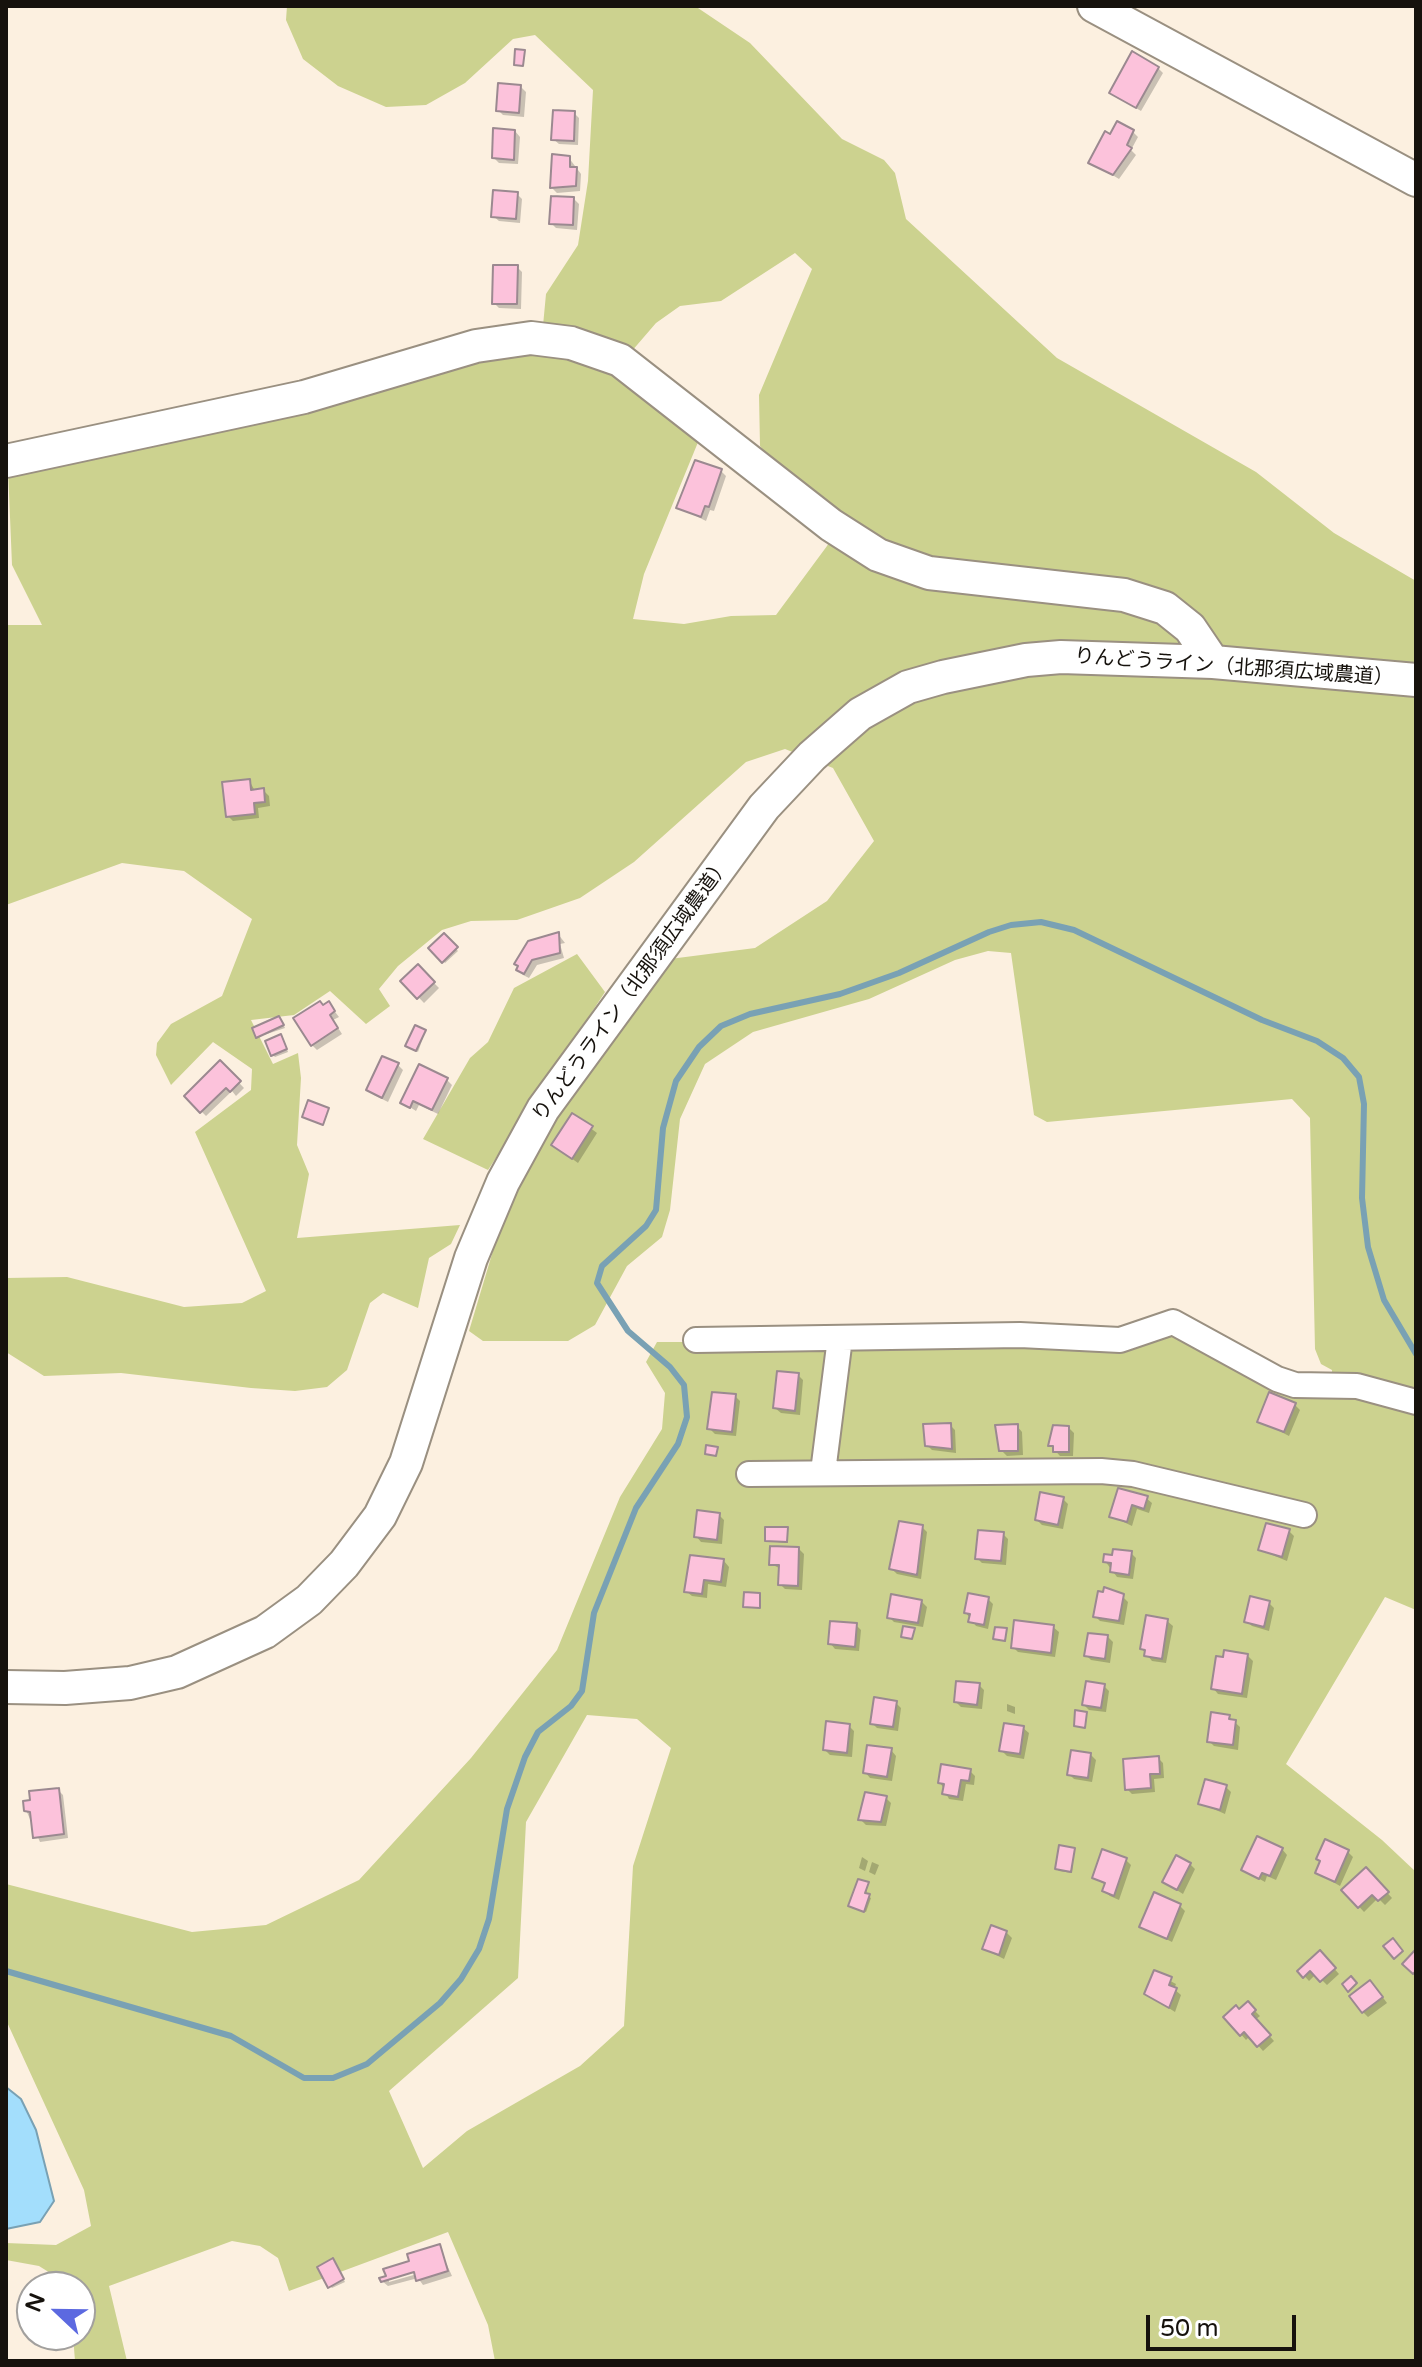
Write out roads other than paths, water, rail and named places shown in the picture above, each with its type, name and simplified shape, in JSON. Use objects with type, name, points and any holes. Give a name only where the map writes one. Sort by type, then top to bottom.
[{"type":"street","points":[[1094,6],[1416,180]]},
{"type":"street","points":[[6,461],[304,397],[476,346],[531,338],[571,343],[620,360],[632,368],[831,525],[878,555],[929,573],[1124,595],[1152,603],[1165,608],[1190,628],[1213,662]]},
{"type":"street","name":"りんどうライン（北那須広域農道）","points":[[6,1687],[117,1684],[177,1672],[265,1632],[309,1600],[344,1564],[380,1516],[406,1463],[471,1258],[503,1182],[543,1109],[764,807],[812,756],[860,714],[908,687],[1026,660],[1213,662],[1416,680]]},
{"type":"street","points":[[696,1340],[1020,1335],[1120,1340],[1173,1322],[1277,1379],[1295,1385],[1373,1389],[1416,1402]]},
{"type":"street","points":[[823,1472],[840,1338]]},
{"type":"street","points":[[749,1474],[1101,1471],[1133,1474],[1304,1515]]},
{"type":"water","points":[[6,2087],[21,2099],[36,2130],[54,2201],[40,2222],[6,2229]]},
{"type":"waterway","points":[[6,1971],[231,2036],[304,2078],[333,2078],[367,2064],[440,2003],[461,1979],[479,1949],[489,1919],[507,1809],[525,1757],[538,1732],[571,1706],[582,1691],[594,1613],[636,1508],[678,1444],[687,1417],[684,1385],[670,1367],[628,1331],[597,1283],[602,1266],[646,1226],[656,1210],[663,1128],[676,1081],[699,1047],[721,1026],[750,1014],[840,994],[899,973],[989,932],[1011,925],[1041,922],[1074,930],[1262,1020],[1317,1041],[1343,1058],[1359,1077],[1364,1104],[1362,1198],[1368,1247],[1384,1300],[1416,1354]]}]
